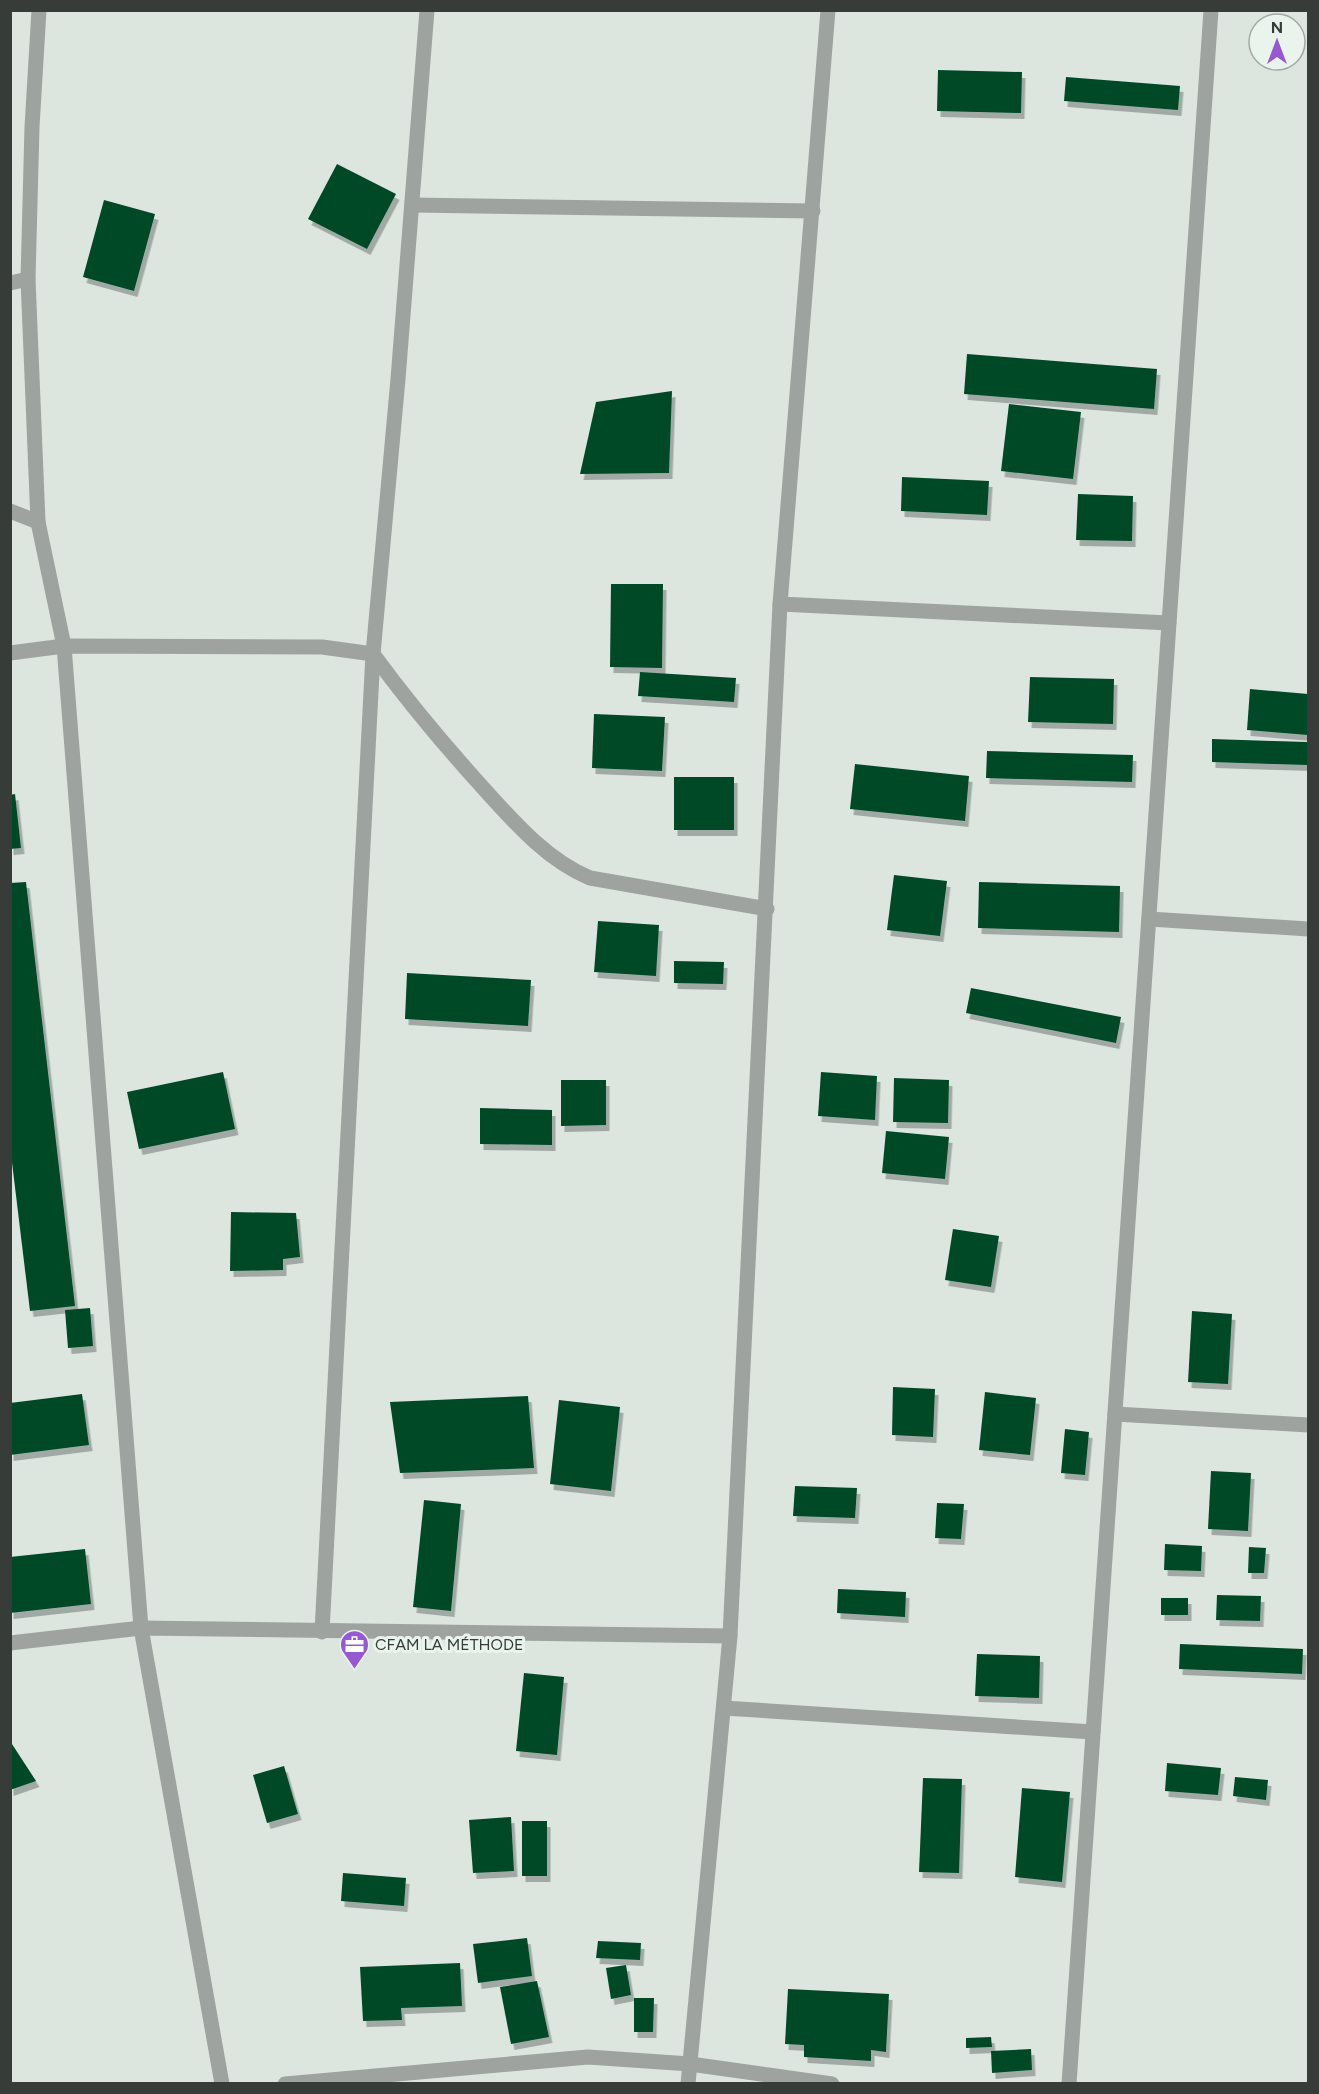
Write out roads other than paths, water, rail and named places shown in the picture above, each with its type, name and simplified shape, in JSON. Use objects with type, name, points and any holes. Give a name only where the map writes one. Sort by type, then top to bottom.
[{"type":"street","points":[[39,10],[32,127],[28,279],[38,522],[64,646],[141,1629],[222,2084]]},
{"type":"street","points":[[322,1632],[373,654],[427,10]]},
{"type":"street","points":[[688,2084],[730,1636],[780,604],[828,10]]},
{"type":"street","points":[[1069,2084],[1211,10]]},
{"type":"street","points":[[412,205],[813,211]]},
{"type":"street","points":[[10,283],[28,279]]},
{"type":"street","points":[[10,512],[38,522]]},
{"type":"street","points":[[780,604],[1169,623]]},
{"type":"street","points":[[10,653],[64,646],[322,647],[373,654],[453,755],[518,826],[569,870],[590,878],[767,909]]},
{"type":"street","points":[[1149,918],[1308,928]]},
{"type":"street","points":[[1115,1414],[1308,1425]]},
{"type":"street","points":[[10,1642],[141,1629],[730,1636]]},
{"type":"street","points":[[724,1708],[1093,1732]]},
{"type":"street","points":[[285,2084],[588,2057],[690,2064],[832,2084]]},
{"type":"place","name":"CFAM LA MÉTHODE","points":[[354,1670]]}]
